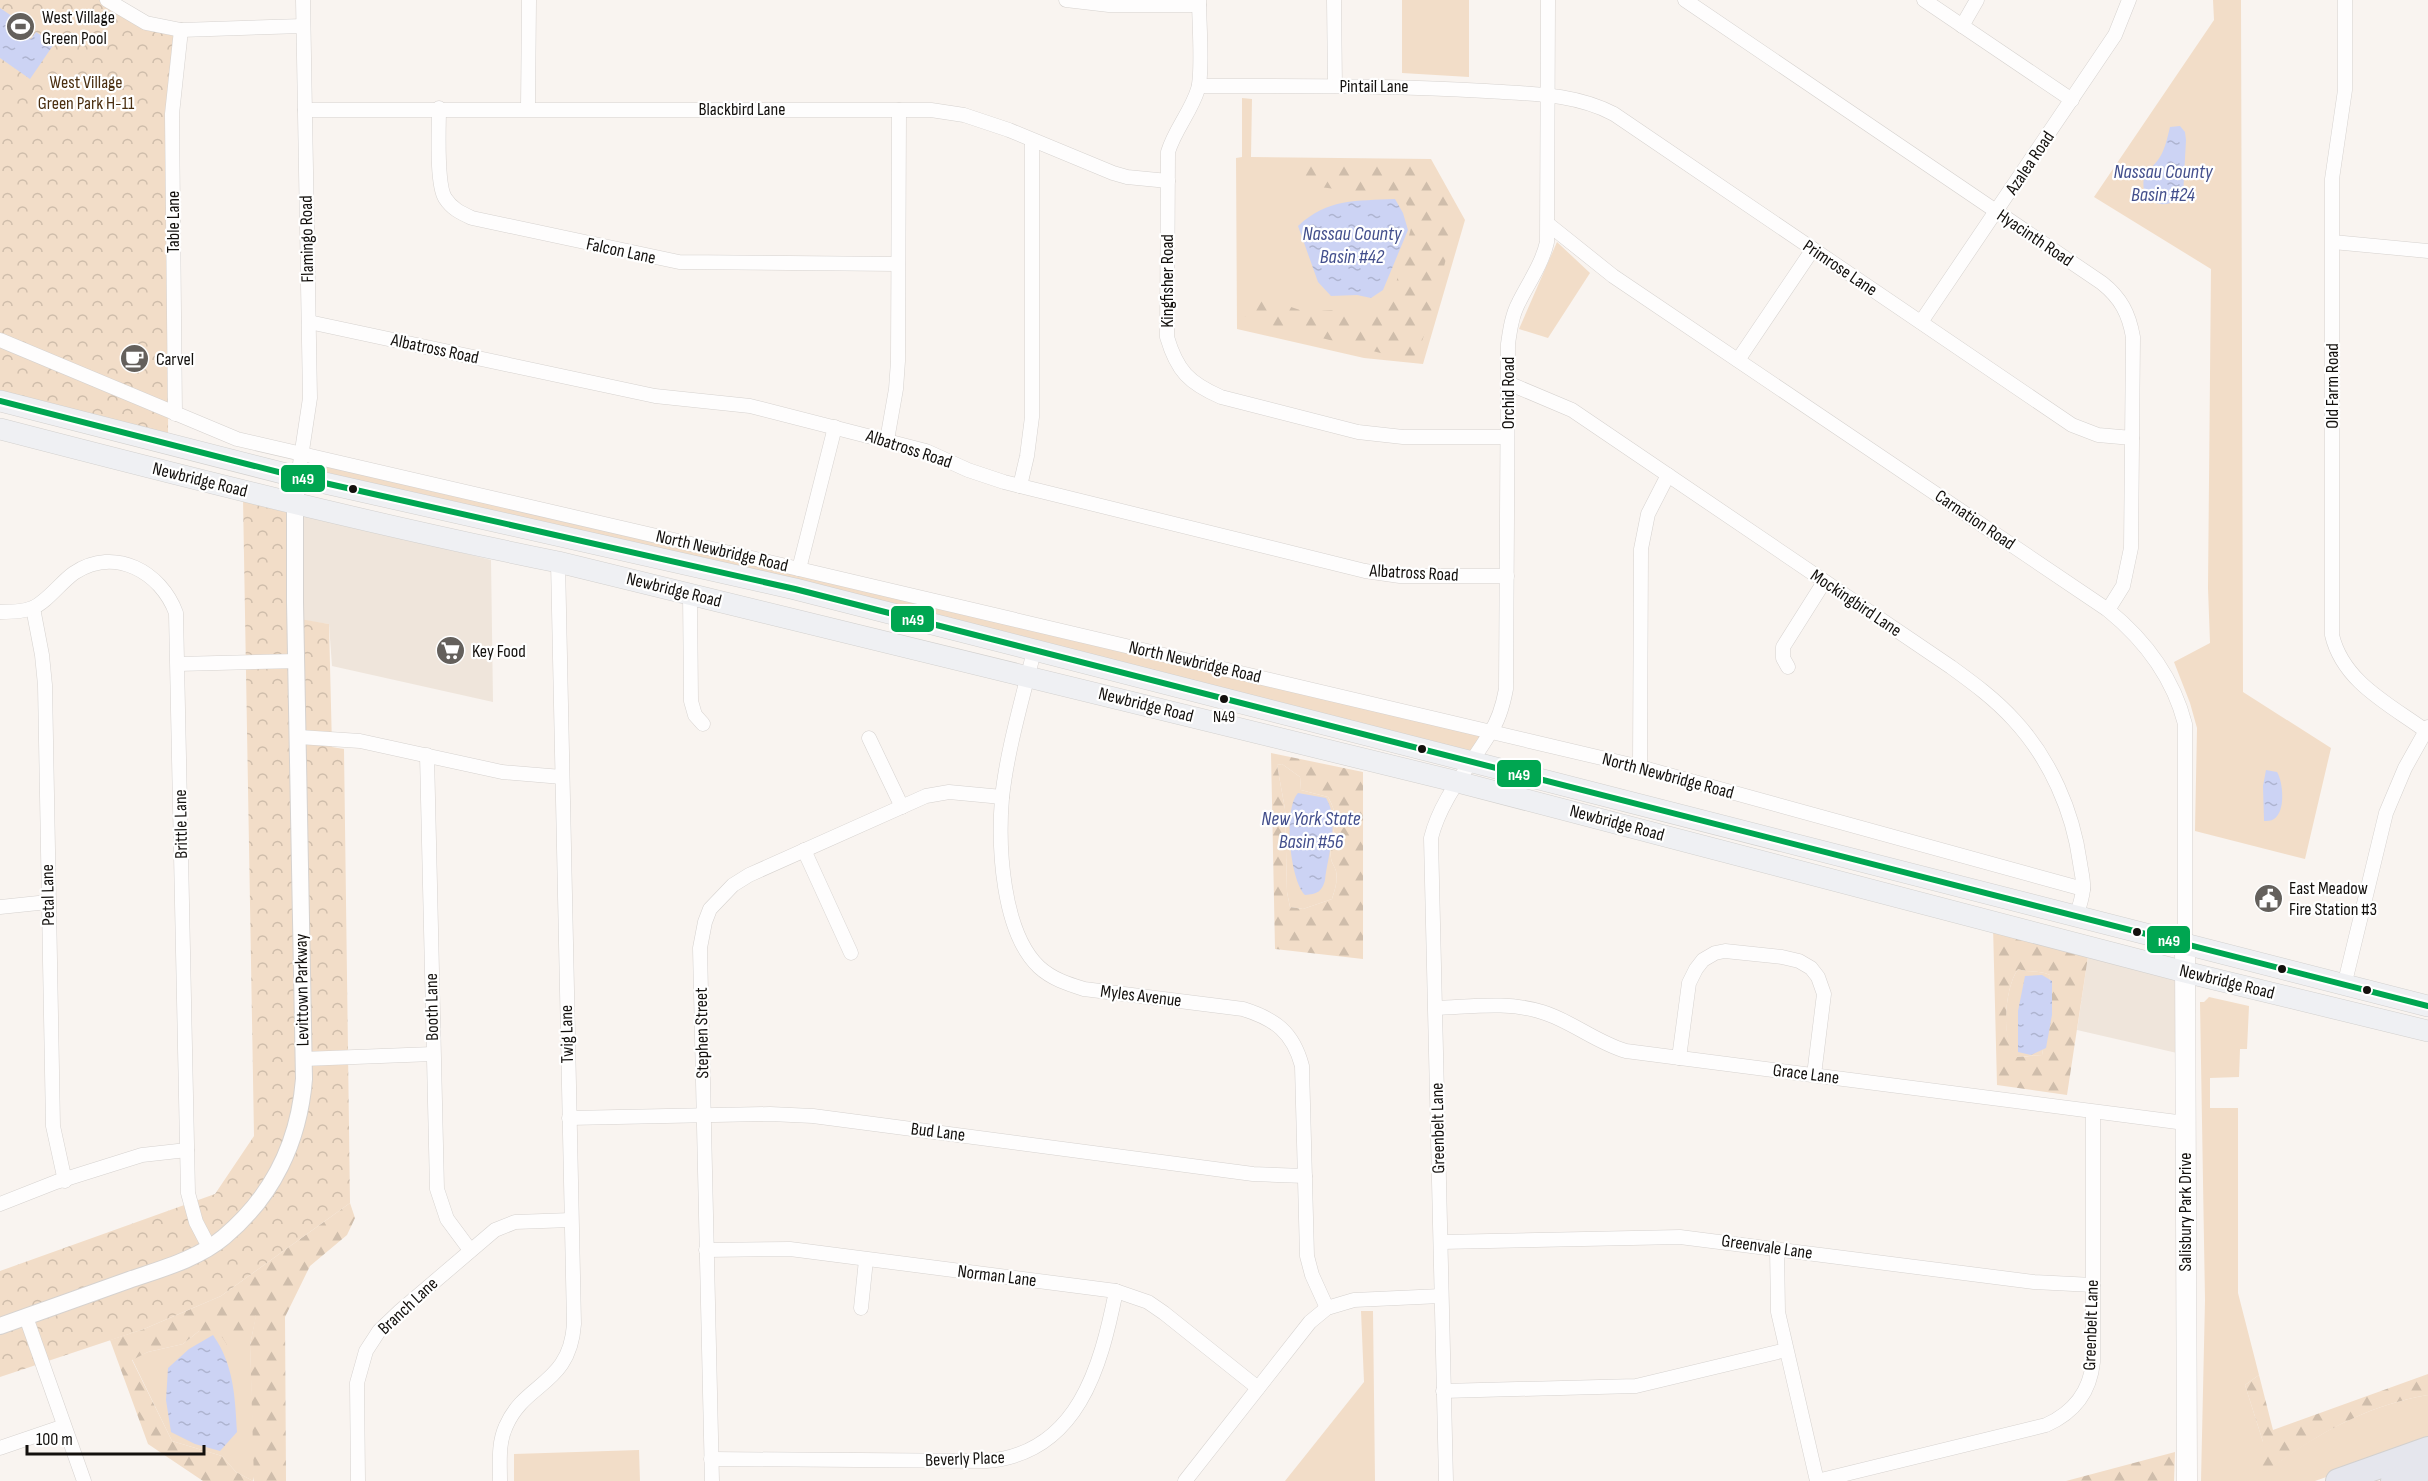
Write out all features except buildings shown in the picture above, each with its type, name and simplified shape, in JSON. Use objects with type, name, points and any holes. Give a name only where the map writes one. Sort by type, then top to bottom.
[{"type":"highway","points":[[2338,1481],[2428,1449]]},
{"type":"highway","points":[[2393,1481],[2428,1468]]},
{"type":"main road","name":"Newbridge Road","points":[[0,401],[298,477],[795,589],[2428,1006]]},
{"type":"main road","name":"Newbridge Road","points":[[0,429],[295,504],[690,593],[1458,782],[2185,972],[2428,1031]]},
{"type":"main road","points":[[1833,880],[1840,856]]},
{"type":"main road","name":"Salisbury Park Drive","points":[[2186,943],[2187,1481]]},
{"type":"street","points":[[106,0],[146,23],[181,30],[303,26]]},
{"type":"street","name":"Flamingo Road","points":[[298,477],[310,398],[303,0]]},
{"type":"street","points":[[528,108],[529,0]]},
{"type":"street","points":[[1066,0],[1109,5],[1199,3]]},
{"type":"street","points":[[1334,0],[1335,86]]},
{"type":"street","name":"Orchid Road","points":[[1458,782],[1491,732],[1501,711],[1506,690],[1508,344],[1518,303],[1534,277],[1545,249],[1548,224],[1548,0]]},
{"type":"street","name":"Hyacinth Road","points":[[1685,0],[2102,283],[2114,292],[2125,307],[2133,337],[2131,548],[2123,586],[2108,610]]},
{"type":"street","points":[[1924,0],[2072,100]]},
{"type":"street","points":[[1962,26],[1977,0]]},
{"type":"street","name":"Azalea Road","points":[[1921,322],[2115,35],[2129,0]]},
{"type":"street","name":"Old Farm Road","points":[[2345,0],[2345,90],[2332,179],[2332,635],[2340,661],[2354,678],[2427,729]]},
{"type":"street","name":"Kingfisher Road","points":[[1199,3],[1199,86],[1191,105],[1173,135],[1168,152],[1167,337],[1172,356],[1190,380],[1221,397],[1358,432],[1403,437],[1508,437]]},
{"type":"street","name":"Table Lane","points":[[176,414],[172,114],[181,30]]},
{"type":"street","name":"Pintail Lane","points":[[1199,86],[1420,87],[1548,95]]},
{"type":"street","name":"Primrose Lane","points":[[1548,95],[1586,101],[1614,114],[2072,424],[2098,435],[2132,438]]},
{"type":"street","name":"Blackbird Lane","points":[[305,110],[439,108],[931,110],[964,115],[1009,130],[1113,173],[1127,177],[1168,181]]},
{"type":"street","name":"Falcon Lane","points":[[439,108],[440,181],[443,194],[455,210],[472,218],[679,262],[898,264]]},
{"type":"street","points":[[887,440],[896,389],[899,110]]},
{"type":"street","points":[[1020,486],[1032,417],[1032,141]]},
{"type":"street","name":"Carnation Road","points":[[1548,224],[1613,276],[2108,610],[2139,638],[2163,669],[2179,702],[2185,724],[2186,943]]},
{"type":"street","points":[[2333,242],[2428,251]]},
{"type":"street","points":[[1737,360],[1813,249]]},
{"type":"street","name":"Albatross Road","points":[[309,322],[655,396],[750,406],[926,451],[968,470],[1020,486],[1365,571],[1400,576],[1507,576]]},
{"type":"street","name":"North Newbridge Road","points":[[0,340],[237,439],[1640,767],[2083,889]]},
{"type":"street","name":"Mockingbird Lane","points":[[1508,383],[1572,410],[1951,667],[1988,695],[2014,720],[2033,744],[2059,788],[2078,846],[2083,889],[2076,917]]},
{"type":"street","points":[[799,569],[835,427]]},
{"type":"street","points":[[1640,767],[1641,549],[1648,514],[1668,475]]},
{"type":"street","name":"Levittown Parkway","points":[[0,1326],[174,1264],[224,1238],[260,1200],[279,1172],[296,1130],[301,1108],[303,1059],[295,504],[298,477]]},
{"type":"street","name":"Brittle Lane","points":[[33,608],[73,574],[100,562],[119,562],[135,566],[157,580],[172,601],[178,624],[188,1193],[191,1208],[209,1247]]},
{"type":"street","name":"Twig Lane","points":[[500,1481],[500,1449],[506,1425],[516,1409],[555,1374],[570,1351],[574,1324],[558,562]]},
{"type":"street","points":[[1788,667],[1783,658],[1783,647],[1824,582]]},
{"type":"street","points":[[690,593],[691,700],[695,715],[703,724]]},
{"type":"street","points":[[0,612],[33,608]]},
{"type":"street","name":"Petal Lane","points":[[33,608],[45,685],[53,1126],[65,1181]]},
{"type":"street","name":"Myles Avenue","points":[[1034,651],[1002,797],[1004,873],[1018,937],[1026,952],[1048,974],[1084,989],[1243,1009],[1277,1023],[1293,1041],[1302,1066],[1307,1256],[1311,1275],[1327,1308]]},
{"type":"street","points":[[178,664],[297,661]]},
{"type":"street","points":[[2344,986],[2386,813],[2405,768],[2427,729]]},
{"type":"street","points":[[299,737],[360,741],[502,772],[562,777]]},
{"type":"street","points":[[869,738],[902,807]]},
{"type":"street","name":"Booth Lane","points":[[427,755],[437,1189],[447,1219],[470,1250]]},
{"type":"street","name":"Greenbelt Lane","points":[[1446,1481],[1431,838],[1436,817],[1458,782]]},
{"type":"street","name":"Stephen Street","points":[[712,1481],[700,948],[710,909],[733,885],[749,875],[939,792],[1002,797]]},
{"type":"street","points":[[804,850],[851,953]]},
{"type":"street","points":[[0,907],[48,902]]},
{"type":"street","points":[[1679,1058],[1689,983],[1695,969],[1703,960],[1715,953],[1725,951],[1782,957],[1799,961],[1811,968],[1818,977],[1824,994],[1814,1075]]},
{"type":"street","name":"Grace Lane","points":[[1436,1008],[1510,1006],[1526,1008],[1560,1020],[1606,1045],[1626,1050],[2185,1124]]},
{"type":"street","points":[[303,1059],[433,1054]]},
{"type":"street","name":"Greenbelt Lane","points":[[1817,1481],[2029,1430],[2061,1418],[2082,1397],[2092,1374],[2093,1112]]},
{"type":"street","name":"Bud Lane","points":[[569,1118],[770,1114],[813,1116],[1253,1174],[1305,1176]]},
{"type":"street","points":[[0,1204],[142,1155],[188,1150]]},
{"type":"street","name":"Branch Lane","points":[[358,1481],[357,1383],[366,1351],[379,1331],[484,1237],[505,1225],[525,1221],[571,1220]]},
{"type":"street","name":"Greenvale Lane","points":[[1441,1242],[1680,1237],[2034,1282],[2093,1285]]},
{"type":"street","name":"Norman Lane","points":[[706,1250],[790,1249],[1116,1291],[1148,1302],[1258,1388]]},
{"type":"street","points":[[1777,1249],[1778,1312],[1817,1481]]},
{"type":"street","points":[[861,1308],[866,1260]]},
{"type":"street","name":"Beverly Place","points":[[711,1459],[986,1461],[1008,1459],[1027,1453],[1042,1444],[1062,1425],[1088,1386],[1106,1340],[1116,1291]]},
{"type":"street","points":[[1185,1481],[1310,1322],[1327,1308],[1364,1299],[1441,1296]]},
{"type":"street","points":[[26,1317],[84,1481]]},
{"type":"street","points":[[1443,1391],[1636,1386],[1786,1350]]},
{"type":"street","points":[[0,1448],[64,1426]]},
{"type":"shaded area","points":[[298,512],[491,560],[493,702],[332,666],[329,624],[300,620]]},
{"type":"shaded area","points":[[2089,950],[2177,977],[2177,1053],[2077,1030]]},
{"type":"green space","name":"West Village Green Park H-11","points":[[0,0],[103,0],[177,33],[170,116],[168,433],[0,391]]},
{"type":"green space","points":[[1402,0],[1469,0],[1469,77],[1402,73]]},
{"type":"green space","points":[[2213,0],[2241,0],[2243,692],[2331,748],[2305,859],[2195,831],[2197,728],[2174,662],[2210,643],[2208,588],[2211,269],[2094,197],[2214,20]]},
{"type":"green space","points":[[1242,98],[1252,99],[1251,157],[1431,159],[1465,220],[1423,364],[1364,358],[1237,329],[1236,158],[1242,157]]},
{"type":"green space","points":[[1278,164],[1423,165],[1437,183],[1451,209],[1453,226],[1439,285],[1417,355],[1404,359],[1251,320],[1244,316],[1245,304],[1255,293],[1272,296],[1285,305],[1306,312],[1371,311],[1388,301],[1395,287],[1413,221],[1404,198],[1297,184],[1305,171]]},
{"type":"green space","points":[[1557,242],[1590,273],[1548,338],[1519,329]]},
{"type":"green space","points":[[306,457],[1487,735],[1470,757],[302,475]]},
{"type":"green space","points":[[243,498],[290,510],[300,619],[329,624],[332,747],[344,749],[350,1203],[221,1296],[144,1329],[0,1377],[0,1271],[215,1194],[254,1136]]},
{"type":"green space","points":[[1271,753],[1363,772],[1363,959],[1275,949]],"holes":[[[1282,764],[1300,777],[1301,790],[1328,797],[1333,806],[1335,822],[1330,850],[1337,878],[1332,899],[1303,909],[1290,907],[1287,892],[1285,809],[1277,765]]]},
{"type":"green space","name":"New York State Basin #56","points":[[1282,764],[1300,777],[1301,790],[1328,797],[1335,815],[1330,850],[1337,878],[1332,899],[1303,909],[1290,907],[1287,892],[1285,809],[1277,765]]},
{"type":"green space","points":[[1993,926],[2089,950],[2067,1095],[1997,1085]],"holes":[[[2018,969],[2050,975],[2047,1027],[2042,1055],[2017,1057],[2008,1039],[2007,1000],[2014,977]]]},
{"type":"green space","points":[[2018,969],[2050,975],[2047,1027],[2042,1055],[2016,1057],[2008,1039],[2007,1000]]},
{"type":"green space","points":[[2209,997],[2249,1006],[2247,1049],[2240,1049],[2239,1077],[2210,1078],[2210,1108],[2238,1108],[2238,1293],[2259,1375],[2245,1385],[2263,1442],[2266,1471],[2303,1445],[2342,1423],[2384,1406],[2428,1395],[2428,1441],[2315,1481],[2201,1481],[2205,1300],[2200,1002],[2204,1002]]},
{"type":"green space","points":[[350,1203],[355,1218],[347,1235],[310,1266],[285,1317],[286,1481],[254,1481],[250,1345],[256,1315],[240,1337],[227,1345],[216,1333],[199,1331],[183,1344],[148,1352],[132,1360],[172,1441],[222,1456],[236,1472],[253,1481],[203,1481],[148,1444],[110,1340],[144,1329],[221,1296]]},
{"type":"green space","points":[[1361,1311],[1373,1311],[1375,1481],[1285,1481],[1364,1382]]},
{"type":"green space","points":[[257,1312],[250,1345],[255,1473],[253,1481],[236,1472],[222,1456],[172,1441],[132,1359],[148,1352],[183,1344],[199,1331],[215,1331],[222,1336]]},
{"type":"green space","points":[[2428,1374],[2428,1395],[2384,1406],[2342,1423],[2303,1446],[2266,1472],[2254,1462],[2263,1442],[2245,1385],[2259,1375],[2273,1430]]},
{"type":"green space","points":[[639,1450],[640,1481],[514,1481],[514,1454]]},
{"type":"green space","points":[[2175,1452],[2174,1481],[2066,1481]]},
{"type":"water","points":[[0,8],[31,29],[27,36],[31,39],[36,32],[54,44],[30,79],[0,58]]},
{"type":"water","name":"Nassau County Basin #24","points":[[2180,126],[2185,132],[2186,140],[2183,196],[2173,202],[2156,203],[2146,198],[2145,175],[2163,151],[2170,127]]},
{"type":"water","name":"Nassau County Basin #42","points":[[1395,199],[1403,213],[1408,230],[1383,290],[1371,298],[1357,295],[1331,296],[1318,282],[1298,226],[1320,210],[1332,206],[1355,201]]},
{"type":"water","points":[[2266,770],[2277,772],[2281,782],[2282,796],[2278,815],[2269,821],[2264,821],[2263,786]]},
{"type":"water","name":"New York State Basin #56","points":[[1298,793],[1326,798],[1333,827],[1324,884],[1318,892],[1305,895],[1295,875],[1290,844],[1293,801]]},
{"type":"water","points":[[2042,975],[2052,981],[2052,1015],[2046,1048],[2031,1055],[2018,1052],[2018,1011],[2025,976]]},
{"type":"water","points":[[213,1335],[225,1358],[232,1382],[237,1432],[220,1451],[195,1444],[171,1432],[166,1400],[168,1368],[189,1349]]},
{"type":"transit line","name":"n49","points":[[0,401],[298,477],[795,589],[2428,1006]]},
{"type":"place","name":"West Village Green Pool","points":[[21,27]]},
{"type":"place","name":"Carvel","points":[[135,359]]},
{"type":"place","name":"Key Food","points":[[451,651]]},
{"type":"place","name":"N49","points":[[1224,699]]},
{"type":"place","name":"East Meadow Fire Station #3","points":[[2268,898]]}]
